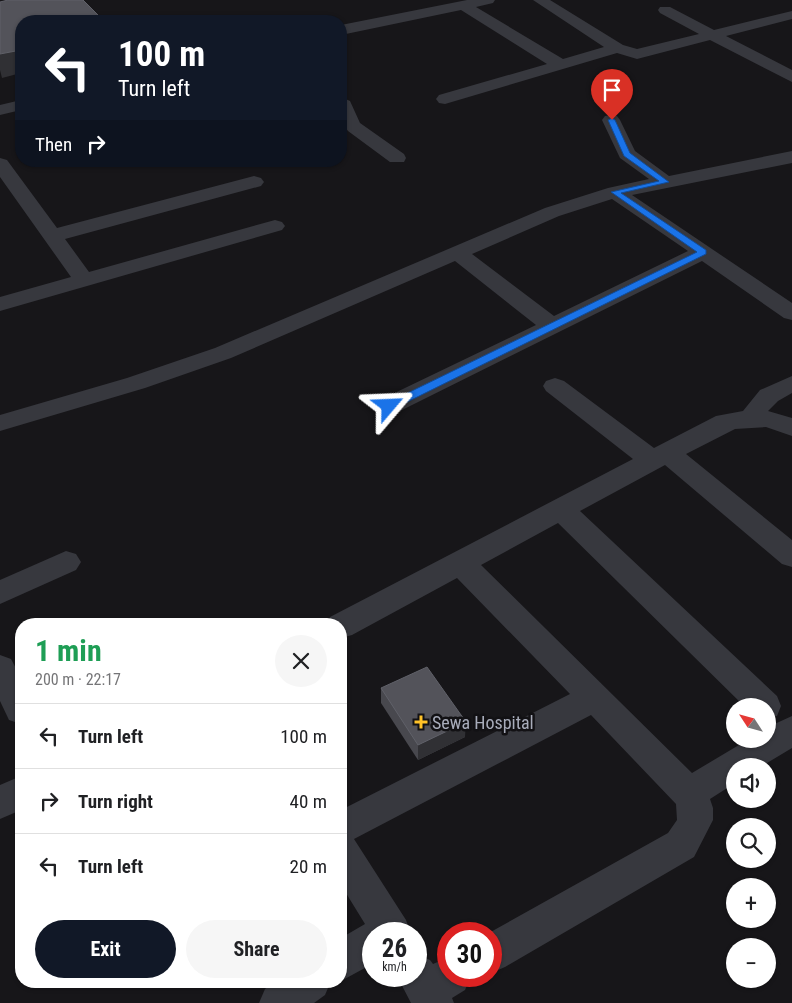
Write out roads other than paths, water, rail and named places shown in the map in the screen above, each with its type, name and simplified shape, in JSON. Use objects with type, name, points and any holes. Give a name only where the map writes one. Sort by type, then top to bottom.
[{"type":"street","points":[[347,29],[488,0]]},
{"type":"street","points":[[540,0],[617,48],[637,54],[715,34],[789,8]]},
{"type":"street","points":[[463,5],[561,65]]},
{"type":"street","points":[[665,10],[715,34],[792,77]]},
{"type":"street","points":[[445,100],[617,48]]},
{"type":"street","points":[[0,110],[15,106]]},
{"type":"street","points":[[347,108],[349,121],[354,127],[397,158]]},
{"type":"street","points":[[612,120],[627,154],[665,182]]},
{"type":"street","points":[[0,422],[136,383],[223,353],[552,212],[615,192],[792,156]]},
{"type":"street","points":[[0,164],[84,280]]},
{"type":"street","points":[[52,236],[254,182]]},
{"type":"street","points":[[615,192],[792,313]]},
{"type":"street","points":[[0,304],[275,226]]},
{"type":"street","points":[[458,252],[552,326]]},
{"type":"street","points":[[389,406],[703,252]]},
{"type":"street","points":[[753,416],[758,404],[769,394],[792,384]]},
{"type":"street","points":[[555,386],[660,457],[792,556]]},
{"type":"street","points":[[347,623],[725,422],[753,416],[780,422],[792,428]]},
{"type":"street","points":[[562,510],[781,721],[688,792]]},
{"type":"street","points":[[0,594],[66,562]]},
{"type":"street","points":[[461,563],[688,792],[696,807],[695,825],[681,845],[502,947]]},
{"type":"street","points":[[0,668],[15,698]]},
{"type":"street","points":[[347,825],[594,698]]},
{"type":"street","points":[[0,803],[15,795]]},
{"type":"street","points":[[347,863],[378,922]]},
{"type":"street","points":[[347,957],[362,948]]},
{"type":"street","points":[[279,1003],[302,988]]},
{"type":"place","name":"Sewa Hospital","points":[[421,722]]}]
